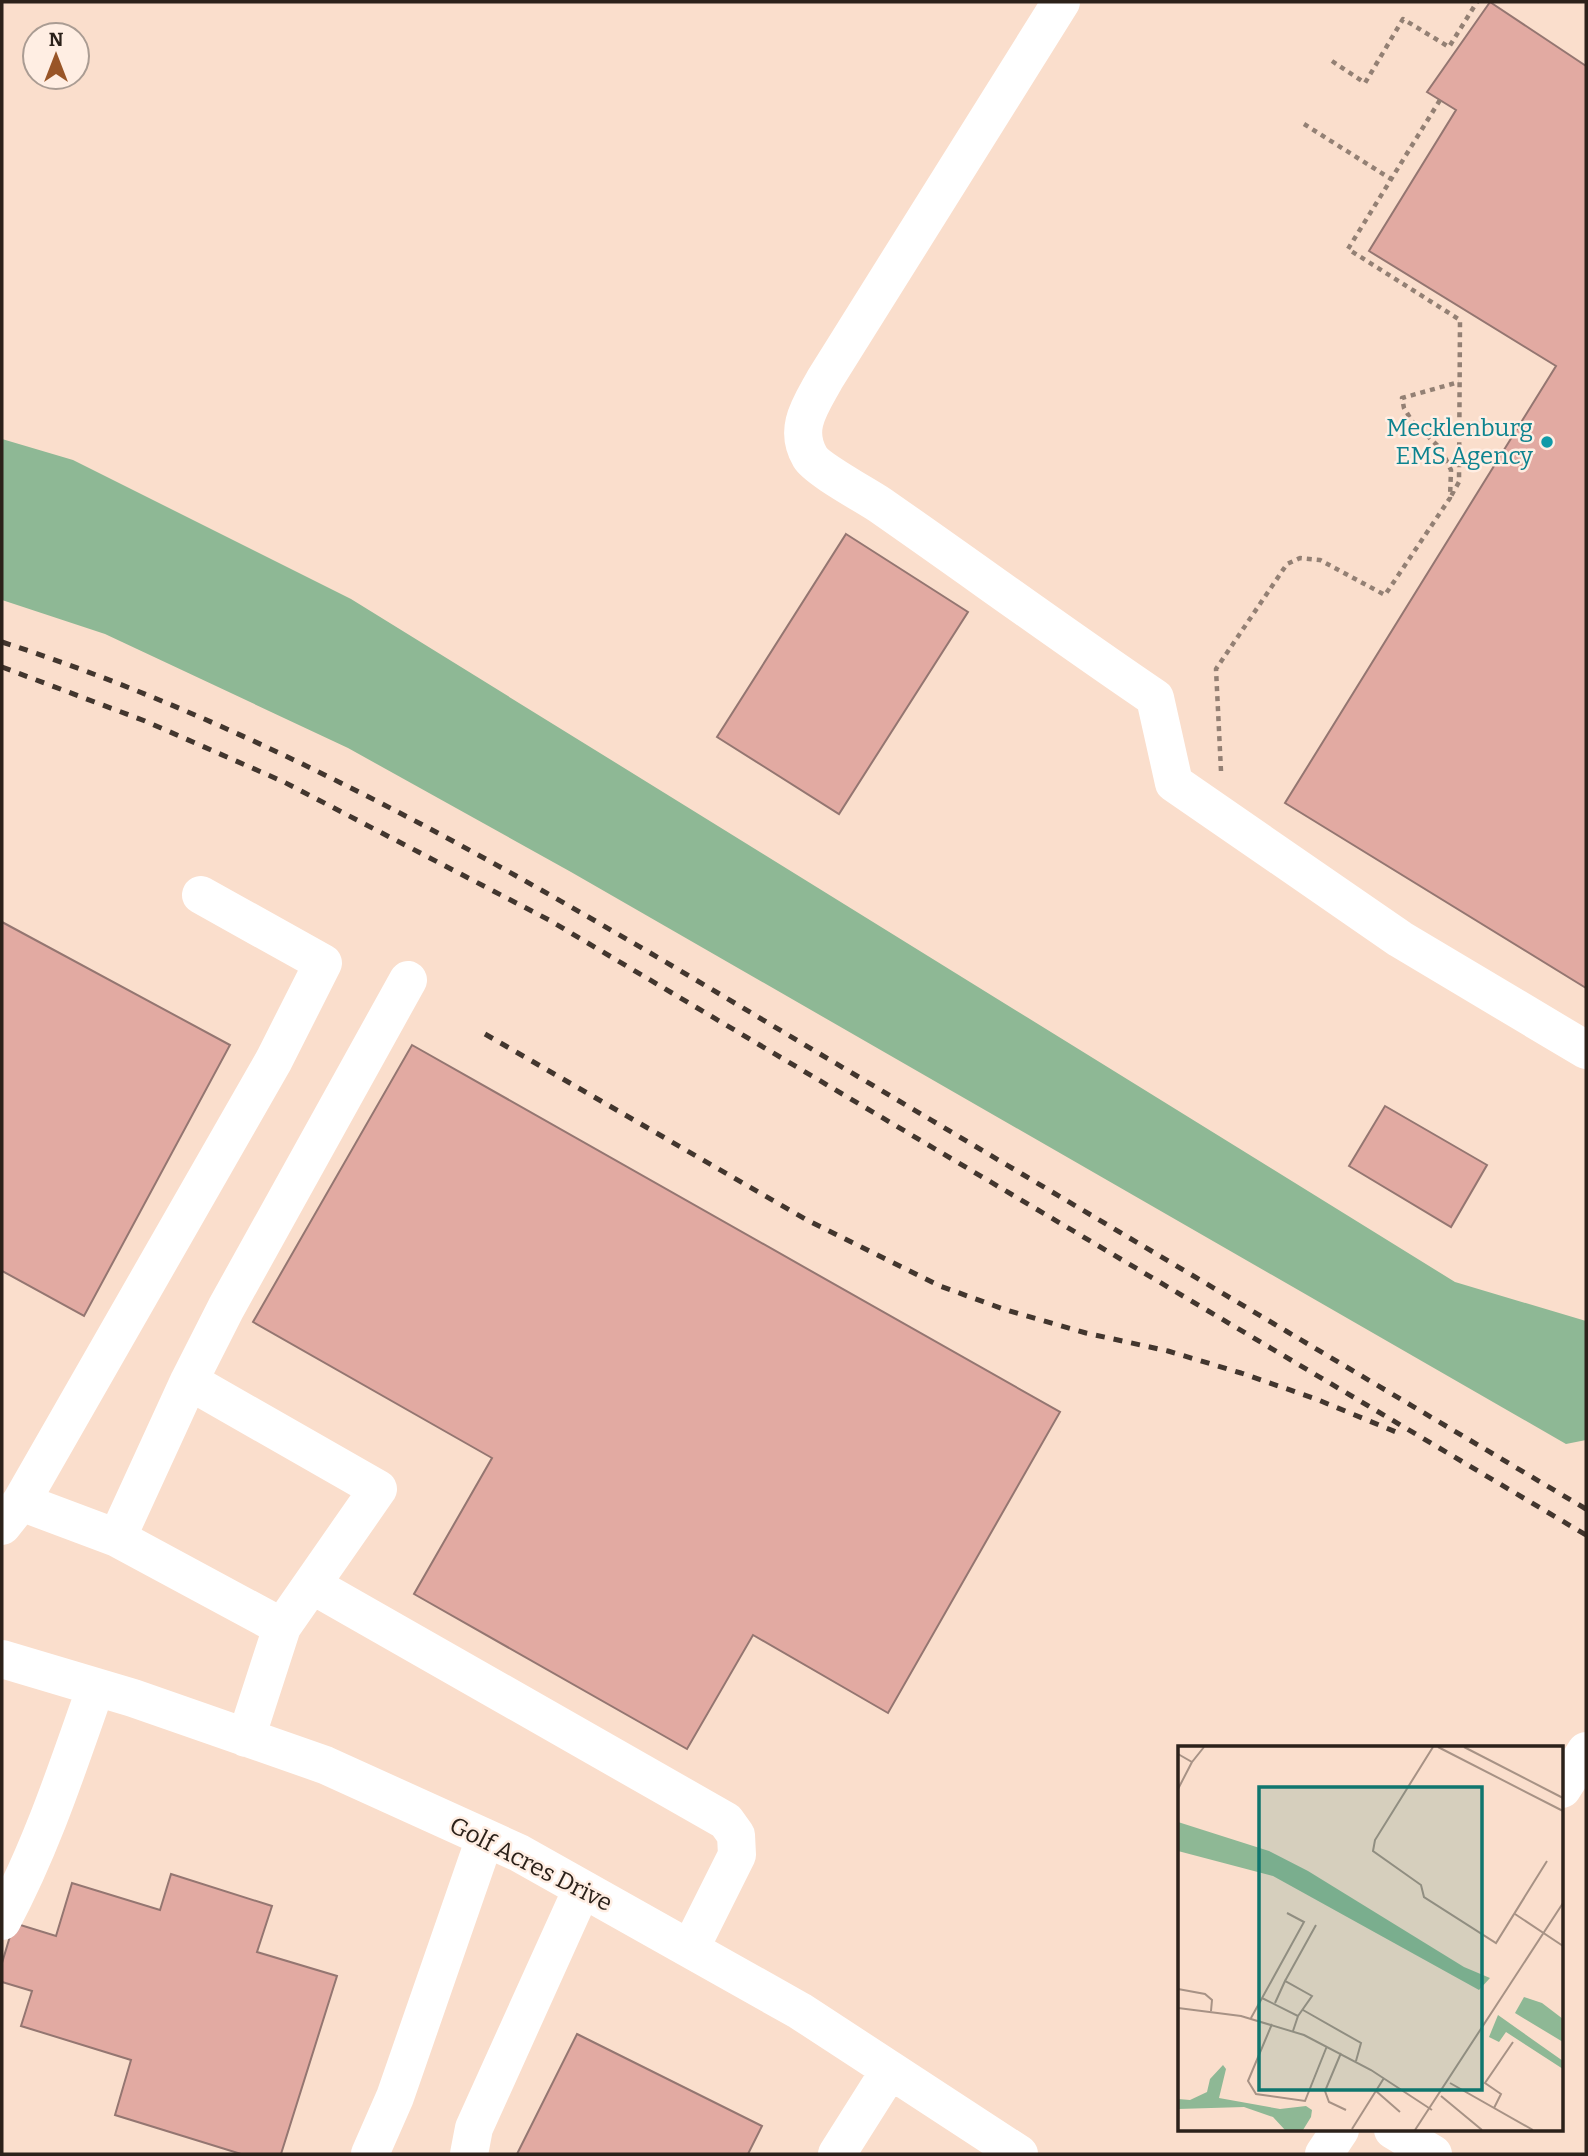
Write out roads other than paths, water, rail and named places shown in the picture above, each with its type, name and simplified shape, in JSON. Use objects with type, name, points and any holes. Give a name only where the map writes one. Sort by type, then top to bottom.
[{"type":"street","points":[[1062,2],[825,379],[806,415],[802,438],[811,460],[1155,698],[1174,783],[1400,939],[1586,1051]]},
{"type":"street","points":[[201,895],[323,963],[274,1060],[11,1514],[117,1538],[282,1627]]},
{"type":"street","points":[[117,1538],[189,1381],[226,1308],[408,980]]},
{"type":"street","points":[[189,1381],[378,1489],[282,1627],[246,1738]]},
{"type":"street","points":[[312,1585],[726,1821],[736,1835],[737,1855],[690,1949]]},
{"type":"street","name":"Golf Acres Drive","points":[[2,1659],[96,1687],[326,1766],[520,1853],[800,2011],[1020,2154]]},
{"type":"street","points":[[2,1921],[19,1889],[54,1805],[96,1687]]},
{"type":"street","points":[[1564,1785],[1586,1751]]},
{"type":"street","points":[[370,2154],[395,2096],[485,1838]]},
{"type":"street","points":[[469,2154],[474,2128],[582,1889]]},
{"type":"street","points":[[837,2154],[890,2070]]},
{"type":"street","points":[[1324,2154],[1339,2132]]},
{"type":"street","points":[[1396,2132],[1433,2154]]},
{"type":"railway","points":[[2,642],[110,680],[216,724],[320,773],[523,880],[722,995],[1586,1509]]},
{"type":"railway","points":[[2,667],[145,721],[284,782],[549,920],[1586,1535]]},
{"type":"railway","points":[[485,1034],[807,1220],[940,1286],[1006,1310],[1086,1333],[1168,1351],[1241,1373],[1316,1399],[1396,1432]]},
{"type":"place","name":"Mecklenburg EMS Agency","points":[[1547,442]]}]
